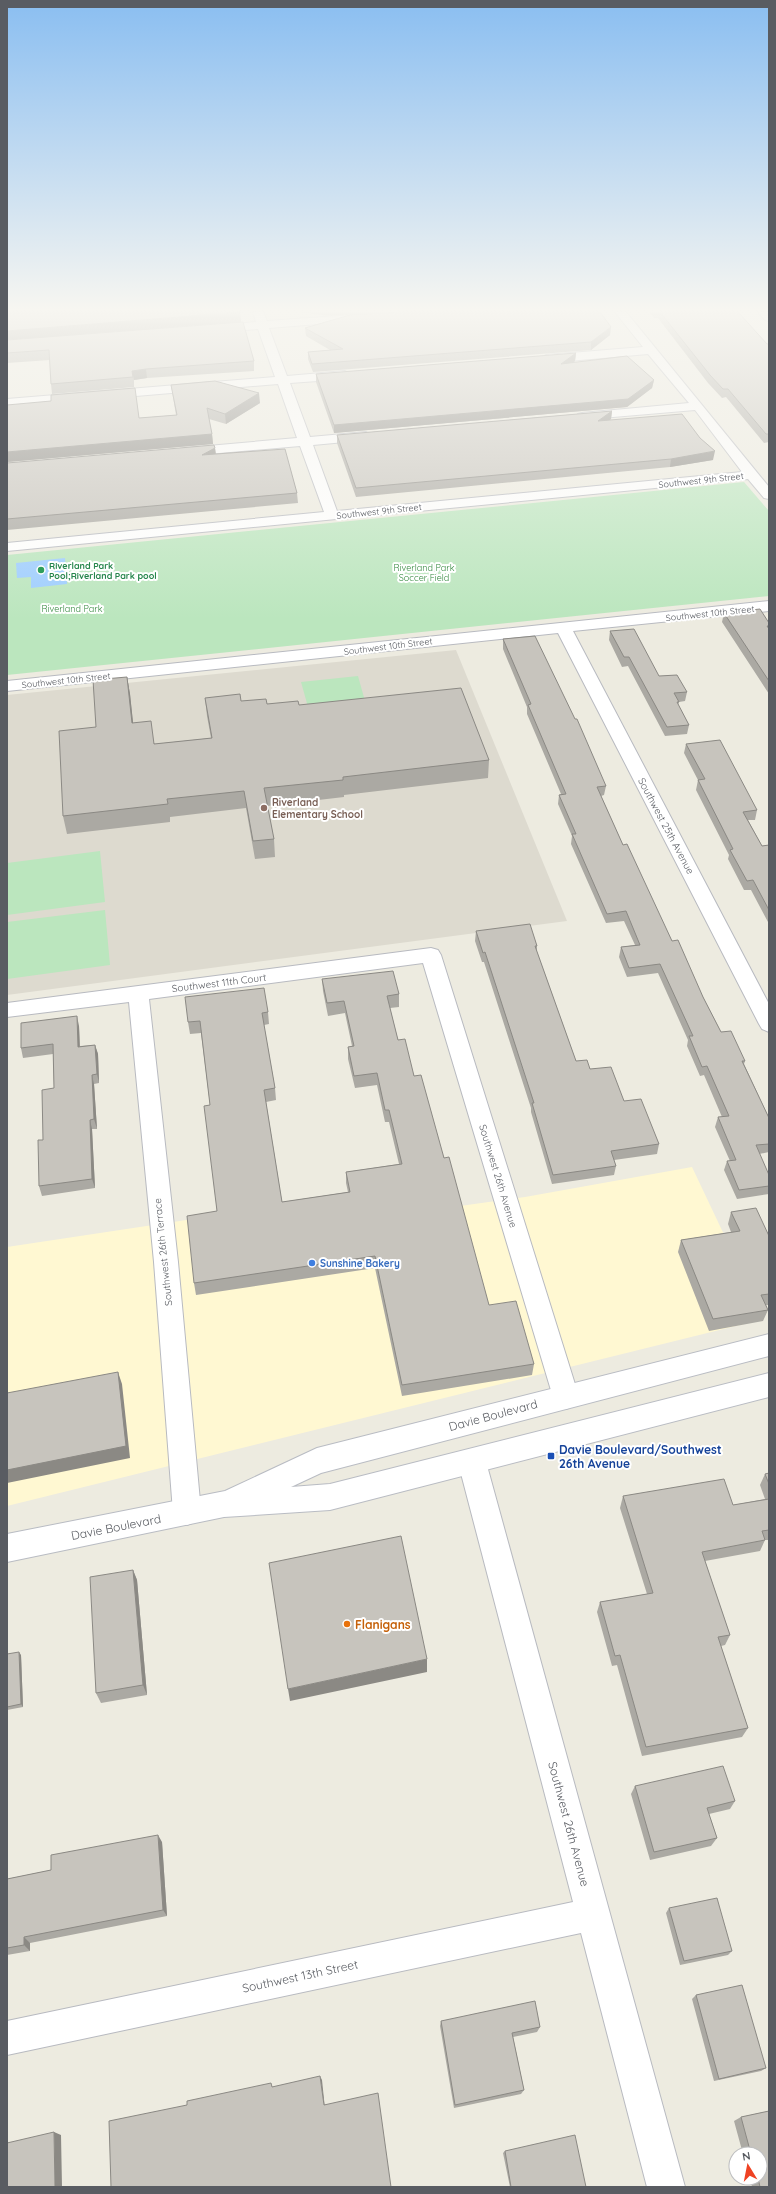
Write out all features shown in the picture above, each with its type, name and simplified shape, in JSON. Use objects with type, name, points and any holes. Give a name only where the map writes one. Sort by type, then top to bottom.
[{"type":"street","points":[[294,414],[332,515]]},
{"type":"street","points":[[566,418],[606,414]]},
{"type":"street","points":[[704,414],[751,475],[769,495]]},
{"type":"street","points":[[171,453],[376,435]]},
{"type":"street","name":"Southwest 9th Street","points":[[7,547],[751,475]]},
{"type":"street","name":"Southwest 10th Street","points":[[7,686],[769,606]]},
{"type":"street","name":"Southwest 25th Avenue","points":[[563,628],[769,1024]]},
{"type":"street","name":"Southwest 11th Court","points":[[7,1010],[431,955]]},
{"type":"street","name":"Southwest 26th Avenue","points":[[431,955],[566,1397]]},
{"type":"street","name":"Southwest 26th Terrace","points":[[138,993],[166,1262],[187,1512]]},
{"type":"street","name":"Davie Boulevard","points":[[224,1504],[317,1461],[769,1345]]},
{"type":"street","name":"Davie Boulevard","points":[[7,1548],[224,1504],[330,1497],[769,1385]]},
{"type":"street","name":"Southwest 26th Avenue","points":[[472,1462],[666,2187]]},
{"type":"street","name":"Southwest 13th Street","points":[[7,2038],[593,1914]]},
{"type":"shaded area","name":"Riverland Elementary School","points":[[456,650],[567,921],[7,995],[7,695]]},
{"type":"shaded area","points":[[692,1167],[764,1319],[7,1506],[7,1247],[339,1197],[346,1222],[525,1197]]},
{"type":"green space","name":"Riverland Park","points":[[744,482],[769,511],[769,596],[7,675],[7,555]]},
{"type":"green space","points":[[358,676],[365,701],[308,707],[301,682]]},
{"type":"green space","points":[[100,851],[105,902],[7,915],[7,863]]},
{"type":"green space","points":[[105,910],[110,965],[7,979],[7,922]]},
{"type":"water","name":"Riverland Park Pool;Riverland Park pool","points":[[65,558],[67,584],[31,588],[31,577],[17,578],[16,563]]},
{"type":"building","points":[[7,414],[139,414],[139,418],[208,414],[212,434],[7,452]]},
{"type":"building","points":[[330,414],[454,414],[334,425]]},
{"type":"building","points":[[573,414],[607,414],[598,421],[682,414],[700,438],[715,451],[671,459],[356,488],[337,435]]},
{"type":"building","points":[[749,414],[769,414],[769,434],[766,434]]},
{"type":"building","points":[[214,445],[215,448],[202,455],[285,449],[297,493],[7,519],[7,463]]},
{"type":"building","points":[[760,609],[769,623],[769,626],[767,626],[769,629],[769,681],[724,613]]},
{"type":"building","points":[[634,629],[659,676],[677,675],[687,692],[674,693],[689,725],[667,727],[629,657],[624,657],[610,631]]},
{"type":"building","points":[[535,636],[575,719],[577,719],[606,786],[597,787],[623,845],[627,844],[672,941],[678,940],[703,997],[721,1032],[731,1031],[745,1061],[742,1061],[769,1118],[769,1144],[756,1145],[769,1175],[769,1186],[739,1190],[727,1161],[736,1160],[718,1117],[729,1116],[707,1066],[702,1067],[689,1036],[693,1036],[660,964],[629,968],[621,947],[640,945],[626,911],[607,914],[572,834],[576,834],[559,795],[566,794],[528,705],[531,704],[503,639]]},
{"type":"building","points":[[127,677],[132,723],[151,721],[154,744],[212,738],[205,698],[240,694],[241,701],[266,699],[267,704],[298,701],[299,705],[461,688],[489,760],[343,777],[343,780],[264,788],[274,839],[253,841],[244,791],[167,799],[168,804],[63,816],[59,731],[96,727],[93,680]]},
{"type":"building","points":[[720,740],[757,810],[743,812],[762,846],[769,845],[769,910],[753,880],[747,881],[730,850],[733,849],[698,780],[705,779],[686,744]]},
{"type":"building","points":[[530,924],[537,946],[535,946],[576,1061],[587,1060],[590,1069],[611,1067],[624,1101],[641,1099],[659,1144],[611,1151],[616,1166],[553,1175],[532,1103],[534,1103],[485,952],[483,953],[476,931]]},
{"type":"building","points":[[393,971],[399,994],[387,996],[398,1040],[405,1039],[414,1076],[421,1075],[444,1158],[449,1157],[489,1305],[516,1301],[534,1364],[402,1385],[375,1256],[194,1283],[187,1216],[217,1211],[204,1106],[210,1105],[200,1021],[188,1022],[185,997],[264,988],[268,1012],[262,1013],[275,1088],[264,1090],[282,1202],[350,1192],[346,1172],[402,1164],[389,1110],[385,1110],[377,1073],[354,1076],[348,1047],[354,1046],[344,1001],[327,1003],[322,979]]},
{"type":"building","points":[[77,1016],[78,1047],[95,1045],[97,1074],[92,1075],[94,1119],[90,1120],[92,1179],[39,1186],[38,1140],[43,1140],[42,1090],[54,1088],[53,1044],[21,1048],[21,1023]]},
{"type":"building","points":[[756,1208],[769,1236],[769,1294],[761,1295],[768,1310],[713,1319],[681,1240],[740,1231],[731,1212]]},
{"type":"building","points":[[118,1372],[126,1446],[7,1470],[7,1393]]},
{"type":"building","points":[[769,1473],[769,1484],[765,1474]]},
{"type":"building","points":[[724,1479],[733,1505],[769,1499],[769,1530],[762,1531],[765,1540],[702,1552],[730,1635],[718,1637],[748,1728],[646,1747],[620,1655],[615,1656],[600,1602],[653,1593],[623,1496]]},
{"type":"building","name":"Flanigans","points":[[401,1536],[427,1659],[288,1689],[269,1563]]},
{"type":"building","points":[[133,1570],[143,1685],[96,1693],[90,1577]]},
{"type":"building","points":[[19,1652],[21,1704],[7,1707],[7,1654]]},
{"type":"building","points":[[723,1766],[735,1801],[707,1808],[717,1838],[654,1852],[635,1786]]},
{"type":"building","points":[[158,1835],[163,1910],[24,1937],[24,1945],[7,1948],[7,1879],[51,1870],[51,1855]]},
{"type":"building","points":[[717,1898],[732,1951],[684,1961],[669,1908]]},
{"type":"building","points":[[742,1985],[766,2068],[719,2079],[696,1995]]},
{"type":"building","points":[[535,2001],[540,2027],[512,2033],[524,2090],[455,2105],[441,2021]]},
{"type":"building","points":[[320,2076],[324,2105],[378,2093],[391,2187],[111,2187],[109,2121],[187,2105],[187,2101],[271,2083],[272,2087]]},
{"type":"building","points":[[769,2111],[769,2187],[760,2186],[768,2186],[768,2146],[749,2146],[741,2117]]},
{"type":"building","points":[[54,2132],[55,2187],[7,2187],[7,2143]]},
{"type":"building","points":[[575,2135],[586,2187],[511,2187],[505,2151]]},
{"type":"place","name":"Riverland Park Pool;Riverland Park pool","points":[[41,570]]},
{"type":"place","name":"Riverland Elementary School","points":[[264,808]]},
{"type":"place","name":"Sunshine Bakery","points":[[312,1263]]},
{"type":"place","name":"Davie Boulevard/Southwest 26th Avenue","points":[[551,1456]]},
{"type":"place","name":"Flanigans","points":[[347,1624]]},
{"type":"park label","name":"Riverland Park Soccer Field","points":[[424,572]]}]
